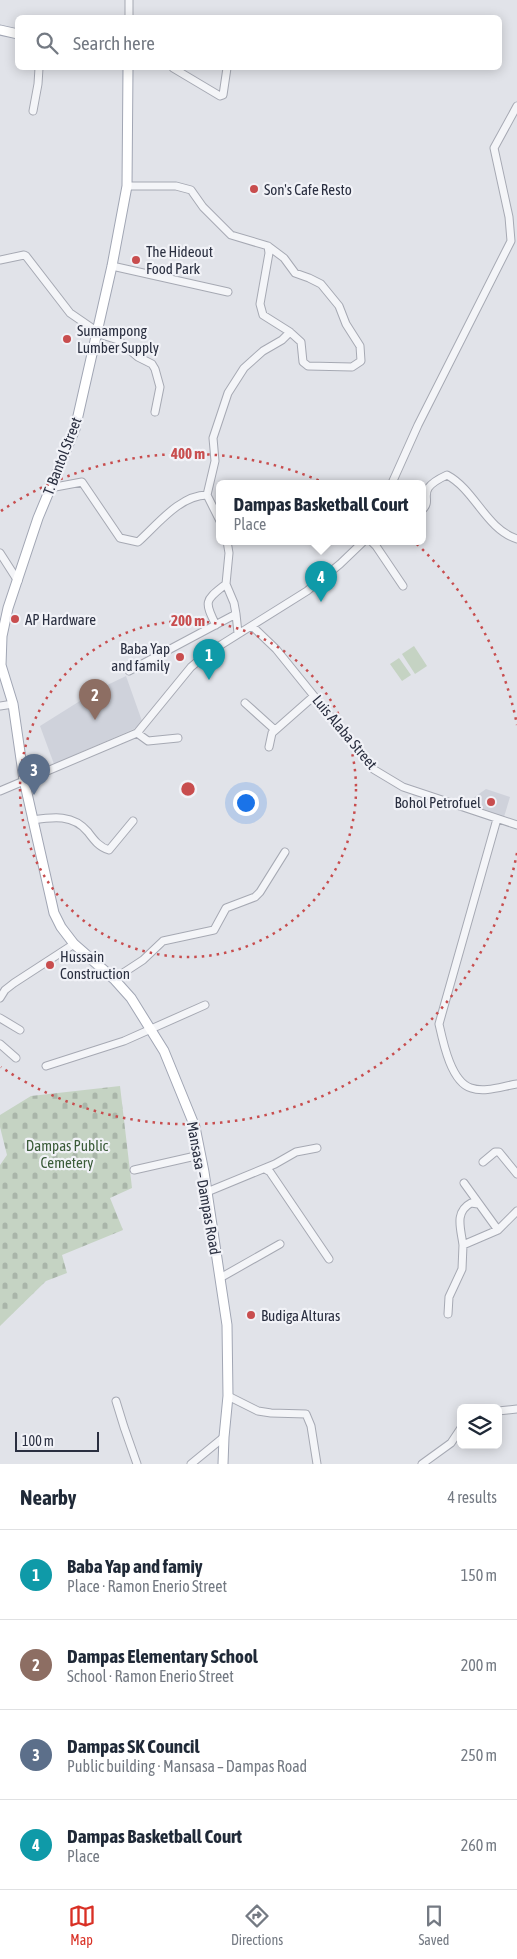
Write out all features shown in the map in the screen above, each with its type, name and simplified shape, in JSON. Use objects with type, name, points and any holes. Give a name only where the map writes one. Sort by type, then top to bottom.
[{"type":"main road","points":[[0,30],[15,33]]},
{"type":"main road","name":"T. Bantol Street","points":[[24,780],[13,704],[1,665],[1,632],[38,518],[75,429],[112,266],[127,186],[128,70]]},
{"type":"main road","name":"Mansasa – Dampas Road","points":[[24,780],[54,913],[61,927],[74,944],[114,979],[131,998],[152,1029],[175,1074],[195,1127],[227,1325],[228,1396],[223,1464]]},
{"type":"street","points":[[129,0],[129,15]]},
{"type":"street","points":[[33,111],[39,70]]},
{"type":"street","points":[[176,70],[220,96],[223,94],[227,70]]},
{"type":"street","points":[[393,480],[418,425],[511,241],[509,216],[494,148],[517,106]]},
{"type":"street","points":[[127,186],[176,186],[192,190],[203,207],[231,235],[268,246],[284,258],[294,273],[321,284],[339,306],[346,324],[360,346],[361,361],[352,367],[308,366],[303,362],[301,342],[290,332],[263,315],[260,304],[269,253],[268,246]]},
{"type":"street","points":[[0,260],[26,256],[70,313],[96,332],[118,340],[138,357],[152,364],[155,368],[160,387],[155,412]]},
{"type":"street","points":[[112,266],[228,292]]},
{"type":"street","points":[[216,513],[207,495],[215,461],[213,438],[228,393],[244,368],[263,350],[282,340],[290,332]]},
{"type":"street","points":[[426,505],[426,490],[428,486],[434,480],[447,475],[474,499],[487,516],[505,533],[517,539]]},
{"type":"street","points":[[50,488],[82,482],[120,538],[138,542],[181,502],[199,495],[207,495]]},
{"type":"street","points":[[228,545],[230,553],[226,584],[234,603],[238,634]]},
{"type":"street","points":[[0,791],[136,733],[191,667],[208,653],[307,591],[360,545]]},
{"type":"street","points":[[375,545],[403,586]]},
{"type":"street","points":[[0,553],[18,581]]},
{"type":"street","points":[[216,624],[208,609],[208,603],[210,597],[226,584]]},
{"type":"street","points":[[130,671],[236,614]]},
{"type":"street","name":"Luis Alaba Street","points":[[252,626],[276,649],[373,769],[403,787],[517,825]]},
{"type":"street","points":[[269,747],[270,735],[314,696]]},
{"type":"street","points":[[245,703],[275,730]]},
{"type":"street","points":[[0,706],[13,704]]},
{"type":"street","points":[[136,733],[148,741],[178,738]]},
{"type":"street","points":[[32,820],[64,817],[80,824],[101,847],[109,850],[133,821]]},
{"type":"street","points":[[497,819],[439,1024],[453,1069],[469,1088],[480,1090],[517,1084]]},
{"type":"street","points":[[114,979],[143,960],[163,941],[214,930],[218,926],[226,908],[255,897],[260,892],[285,852]]},
{"type":"street","points":[[0,998],[5,990],[14,983],[74,944]]},
{"type":"street","points":[[46,1066],[124,1040],[205,1005]]},
{"type":"street","points":[[0,1018],[20,1030]]},
{"type":"street","points":[[0,1044],[16,1058]]},
{"type":"street","points":[[207,1192],[265,1168],[296,1152],[317,1148]]},
{"type":"street","points":[[483,1162],[495,1152],[499,1152],[517,1174]]},
{"type":"street","points":[[134,1170],[200,1155]]},
{"type":"street","points":[[265,1168],[270,1172],[329,1258]]},
{"type":"street","points":[[464,1183],[498,1230]]},
{"type":"street","points":[[448,1314],[449,1297],[462,1269],[463,1245],[459,1214],[470,1203],[478,1204]]},
{"type":"street","points":[[463,1245],[498,1230],[517,1211]]},
{"type":"street","points":[[220,1278],[280,1244]]},
{"type":"street","points":[[228,1396],[258,1410],[270,1413],[306,1414],[311,1426],[317,1464]]},
{"type":"street","points":[[116,1401],[137,1464]]},
{"type":"street","points":[[502,1411],[517,1409]]},
{"type":"street","points":[[422,1464],[451,1443],[457,1434]]},
{"type":"street","points":[[191,1464],[224,1437]]},
{"type":"shaded area","points":[[126,676],[142,721],[136,728],[54,764],[40,726],[99,689]]},
{"type":"shaded area","points":[[486,789],[510,797],[504,817],[466,803]]},
{"type":"green space","points":[[414,646],[427,666],[415,674],[402,654]]},
{"type":"green space","points":[[399,658],[411,675],[402,681],[390,664]]},
{"type":"green space","name":"Dampas Public Cemetery","points":[[120,1086],[132,1188],[110,1198],[123,1230],[62,1255],[67,1273],[46,1281],[0,1326],[0,1165],[7,1155],[0,1127],[0,1115],[31,1096]]},
{"type":"place","name":"Son's Cafe Resto","points":[[254,189]]},
{"type":"place","name":"The Hideout Food Park","points":[[136,260]]},
{"type":"place","name":"Sumampong Lumber Supply","points":[[67,339]]},
{"type":"place","name":"Dampas Basketball Court","points":[[321,602]]},
{"type":"place","name":"AP Hardware","points":[[15,619]]},
{"type":"place","name":"Baba Yap and family","points":[[180,657]]},
{"type":"place","name":"Baba Yap and famiy","points":[[209,680]]},
{"type":"place","name":"Dampas Elementary School","points":[[95,720]]},
{"type":"place","name":"Dampas SK Council","points":[[34,795]]},
{"type":"place","name":"Bohol Petrofuel","points":[[491,802]]},
{"type":"place","name":"Hussain Construction","points":[[50,965]]},
{"type":"place","name":"Budiga Alturas","points":[[251,1315]]}]
